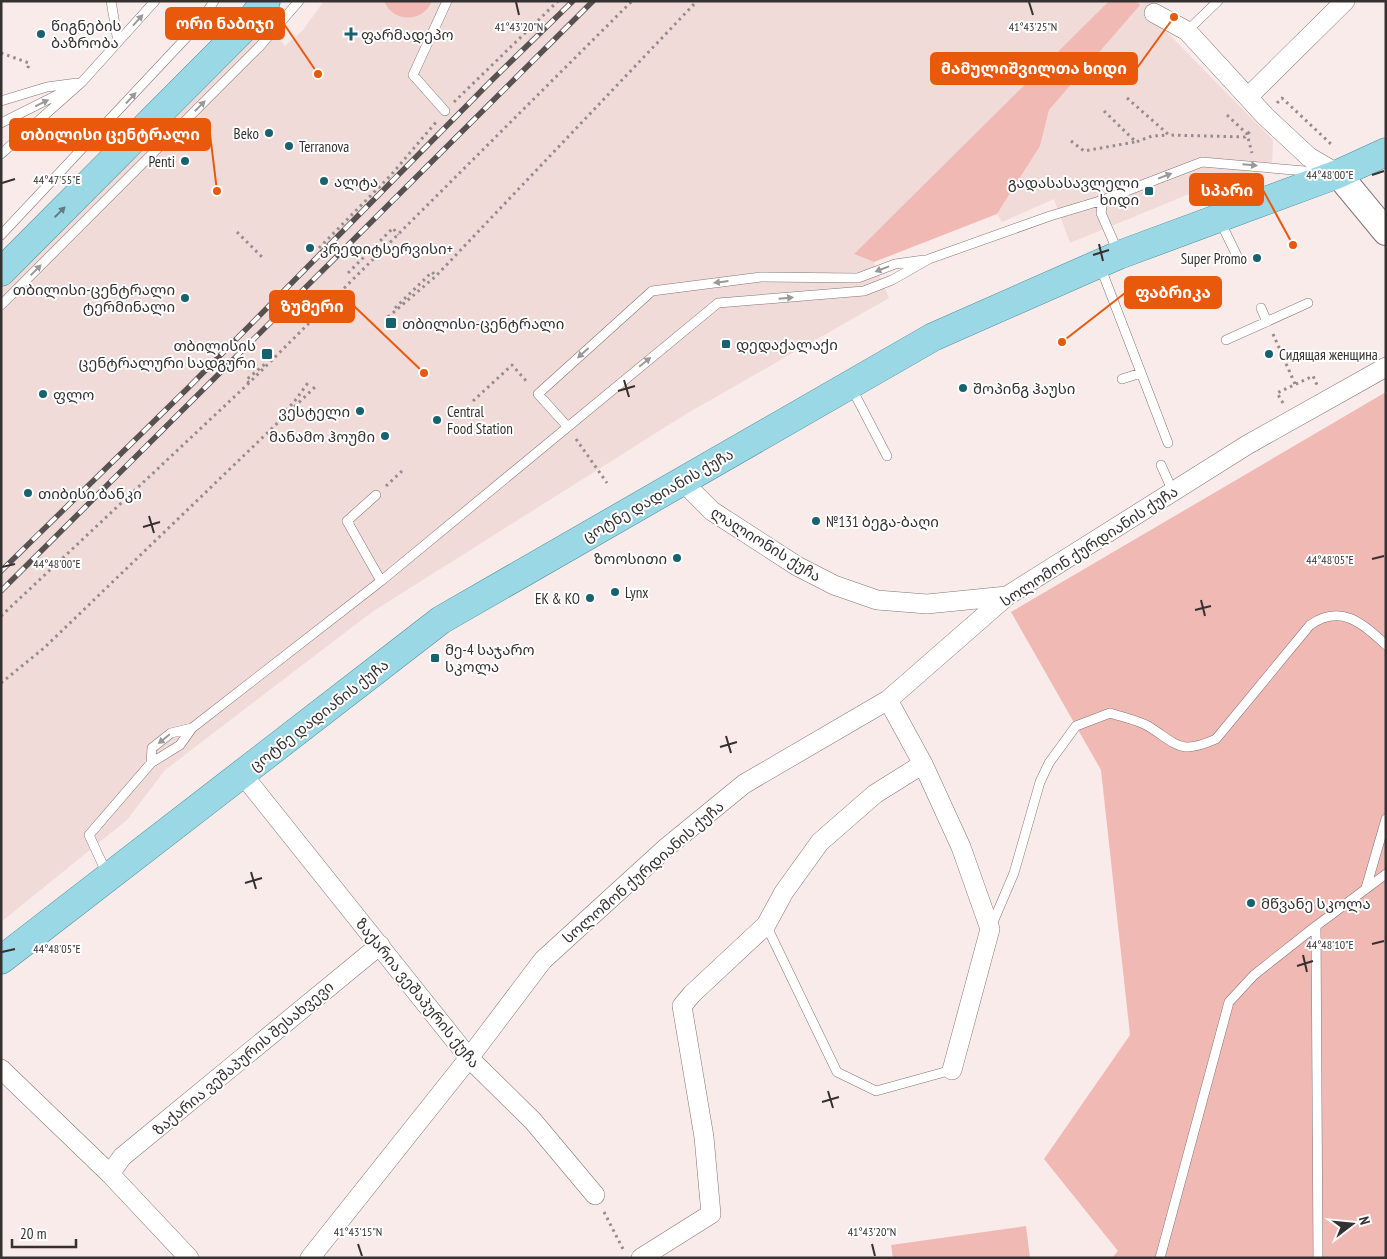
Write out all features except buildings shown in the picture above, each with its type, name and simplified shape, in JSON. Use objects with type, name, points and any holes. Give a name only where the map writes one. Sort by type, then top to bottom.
[{"type":"main road","points":[[1,272],[243,29],[266,1]]},
{"type":"main road","name":"ცოტნე დადიანის ქუჩა","points":[[1,960],[243,775],[441,620],[933,337],[1109,259],[1338,174],[1386,152]]},
{"type":"main road","points":[[1338,174],[1386,232]]},
{"type":"street","points":[[1248,97],[1345,1]]},
{"type":"street","points":[[1154,13],[1187,31],[1248,97],[1309,158],[1338,174]]},
{"type":"street","name":"სოლომონ ქურდიანის ქუჩა","points":[[310,1258],[469,1058],[543,960],[667,847],[744,784],[888,700],[1007,596],[1247,445],[1386,368]]},
{"type":"street","name":"ლალიონის ქუჩა","points":[[682,481],[712,511],[797,566],[834,585],[877,600],[927,604],[1007,596]]},
{"type":"street","points":[[888,700],[923,764],[961,847],[990,929],[952,1070]]},
{"type":"street","points":[[641,1258],[711,1214],[704,1137],[682,1006],[692,994],[766,925],[784,892],[820,842],[875,794],[923,764]]},
{"type":"street","name":"ზაქარია ვეშაპურის ქუჩა","points":[[243,775],[469,1058],[533,1121],[595,1195]]},
{"type":"street","name":"ზაქარია ვეშაპურის შესახვევი","points":[[110,1174],[122,1158],[380,945]]},
{"type":"street","points":[[1,1069],[110,1174],[189,1258]]},
{"type":"lane","points":[[110,1],[118,42]]},
{"type":"lane","points":[[1,154],[82,82],[155,1]]},
{"type":"lane","points":[[1,235],[199,24],[214,1]]},
{"type":"lane","points":[[1,305],[260,46],[299,1]]},
{"type":"lane","points":[[445,111],[413,75],[447,1]]},
{"type":"lane","points":[[1187,31],[1218,1]]},
{"type":"lane","points":[[1,101],[47,86],[82,82]]},
{"type":"lane","points":[[1,123],[82,82]]},
{"type":"lane","points":[[109,878],[89,835],[151,763],[180,745],[192,728],[381,581],[718,303],[864,291],[892,280],[929,259],[1050,216],[1103,200],[1202,162],[1338,174]]},
{"type":"lane","points":[[1103,200],[1101,214],[1109,259],[1141,372],[1168,443]]},
{"type":"lane","points":[[1218,217],[1237,256]]},
{"type":"lane","points":[[567,426],[538,394],[652,291],[761,277],[858,278],[895,264],[929,259]]},
{"type":"lane","points":[[1226,340],[1308,303]]},
{"type":"lane","points":[[1261,308],[1267,322]]},
{"type":"lane","points":[[1122,379],[1141,372]]},
{"type":"lane","points":[[850,385],[887,456]]},
{"type":"lane","points":[[1161,465],[1173,492]]},
{"type":"lane","points":[[376,495],[347,520],[381,581]]},
{"type":"lane","points":[[990,929],[1014,873],[1043,776],[1049,763],[1076,726],[1110,713],[1146,725],[1178,746],[1196,748],[1216,739],[1310,625],[1322,617],[1337,614],[1355,622],[1374,634],[1386,646]]},
{"type":"lane","points":[[151,763],[152,748],[171,733],[192,728]]},
{"type":"lane","points":[[1366,888],[1386,819]]},
{"type":"lane","points":[[1160,1258],[1228,1002],[1254,975],[1366,888],[1382,877],[1386,886]]},
{"type":"lane","points":[[766,925],[837,1072],[876,1091],[952,1070]]},
{"type":"lane","points":[[1316,926],[1318,1258]]},
{"type":"path","points":[[319,248],[391,175],[445,111],[558,1]]},
{"type":"path","points":[[1,616],[248,383],[632,1]]},
{"type":"path","points":[[436,276],[432,272],[388,315],[436,276],[697,1]]},
{"type":"path","points":[[1,53],[29,63],[27,72]]},
{"type":"path","points":[[1127,98],[1168,135]]},
{"type":"path","points":[[1104,111],[1136,142]]},
{"type":"path","points":[[1071,141],[1084,151],[1136,142],[1152,136],[1246,137],[1247,134],[1227,115]]},
{"type":"path","points":[[348,273],[392,228],[398,234]]},
{"type":"path","points":[[237,232],[264,259]]},
{"type":"path","points":[[1267,322],[1295,384]]},
{"type":"path","points":[[248,383],[246,380],[259,368],[282,353]]},
{"type":"path","points":[[473,401],[512,366],[538,394]]},
{"type":"path","points":[[1281,399],[1277,393],[1313,376],[1317,384]]},
{"type":"path","points":[[284,419],[280,416],[294,402],[310,380]]},
{"type":"path","points":[[1,683],[44,648],[284,419],[316,386]]},
{"type":"path","points":[[567,426],[606,482]]},
{"type":"path","points":[[376,495],[402,471]]},
{"type":"path","points":[[595,1195],[628,1258]]},
{"type":"shaded area","points":[[324,1],[1109,1],[854,254],[874,262],[889,298],[686,414],[372,612],[165,770],[127,820],[1,922],[1,286],[264,19],[285,46],[303,30]]},
{"type":"shaded area","points":[[384,1],[432,1],[422,13],[408,17],[394,13]]},
{"type":"shaded area","points":[[1109,1],[1137,1],[1140,5],[1049,110],[1040,146],[997,214],[874,262],[854,254]]},
{"type":"shaded area","points":[[1124,1],[1152,1],[1159,7],[1151,16],[1273,140],[1272,165],[1216,183],[1070,243],[1054,199],[1002,222],[997,214],[1040,146],[1049,110],[1134,11]]},
{"type":"shaded area","name":"მწვანე სკოლა","points":[[1386,392],[1386,1258],[1112,1258],[1118,1251],[1044,1159],[1130,1035],[1101,770],[1011,612]]},
{"type":"shaded area","points":[[1026,1226],[1030,1258],[893,1258],[891,1245]]},
{"type":"railway","points":[[1,571],[188,388],[492,80],[573,1]]},
{"type":"railway","points":[[1,591],[593,1]]},
{"type":"place","name":"მამულიშვილთა ხიდი","points":[[1174,17]]},
{"type":"place","name":"წიგნების ბაზრობა","points":[[41,34]]},
{"type":"place","name":"ფარმადეპო","points":[[351,34]]},
{"type":"place","name":"ორი ნაბიჯი","points":[[318,74]]},
{"type":"place","name":"Beko","points":[[269,133]]},
{"type":"place","name":"Terranova","points":[[289,146]]},
{"type":"place","name":"Penti","points":[[185,161]]},
{"type":"place","name":"ალტა","points":[[324,181]]},
{"type":"place","name":"თბილისი ცენტრალი","points":[[217,191]]},
{"type":"place","name":"გადასასავლელი ხიდი","points":[[1149,191]]},
{"type":"place","name":"სპარი","points":[[1293,245]]},
{"type":"place","name":"კრედიტსერვისი+","points":[[310,248]]},
{"type":"place","name":"Super Promo","points":[[1257,258]]},
{"type":"place","name":"თბილისი-ცენტრალი ტერმინალი","points":[[185,298]]},
{"type":"place","name":"თბილისი-ცენტრალი","points":[[391,323]]},
{"type":"place","name":"ფაბრიკა","points":[[1062,342]]},
{"type":"place","name":"დედაქალაქი","points":[[726,344]]},
{"type":"place","name":"თბილისის ცენტრალური სადგური","points":[[267,354]]},
{"type":"place","name":"Сидящая женщина","points":[[1269,354]]},
{"type":"place","name":"ზუმერი","points":[[424,373]]},
{"type":"place","name":"შოპინგ ჰაუსი","points":[[963,388]]},
{"type":"place","name":"ფლო","points":[[43,394]]},
{"type":"place","name":"ვესტელი","points":[[360,411]]},
{"type":"place","name":"Central Food Station","points":[[437,420]]},
{"type":"place","name":"მანამო ჰოუმი","points":[[385,436]]},
{"type":"place","name":"თიბისი ბანკი","points":[[28,493]]},
{"type":"place","name":"№131 ბეგა-ბაღი","points":[[816,521]]},
{"type":"place","name":"ზოოსითი","points":[[677,558]]},
{"type":"place","name":"Lynx","points":[[615,592]]},
{"type":"place","name":"EK & KO","points":[[590,598]]},
{"type":"place","name":"მე-4 საჯარო სკოლა","points":[[435,658]]},
{"type":"place","name":"მწვანე სკოლა","points":[[1251,903]]}]
